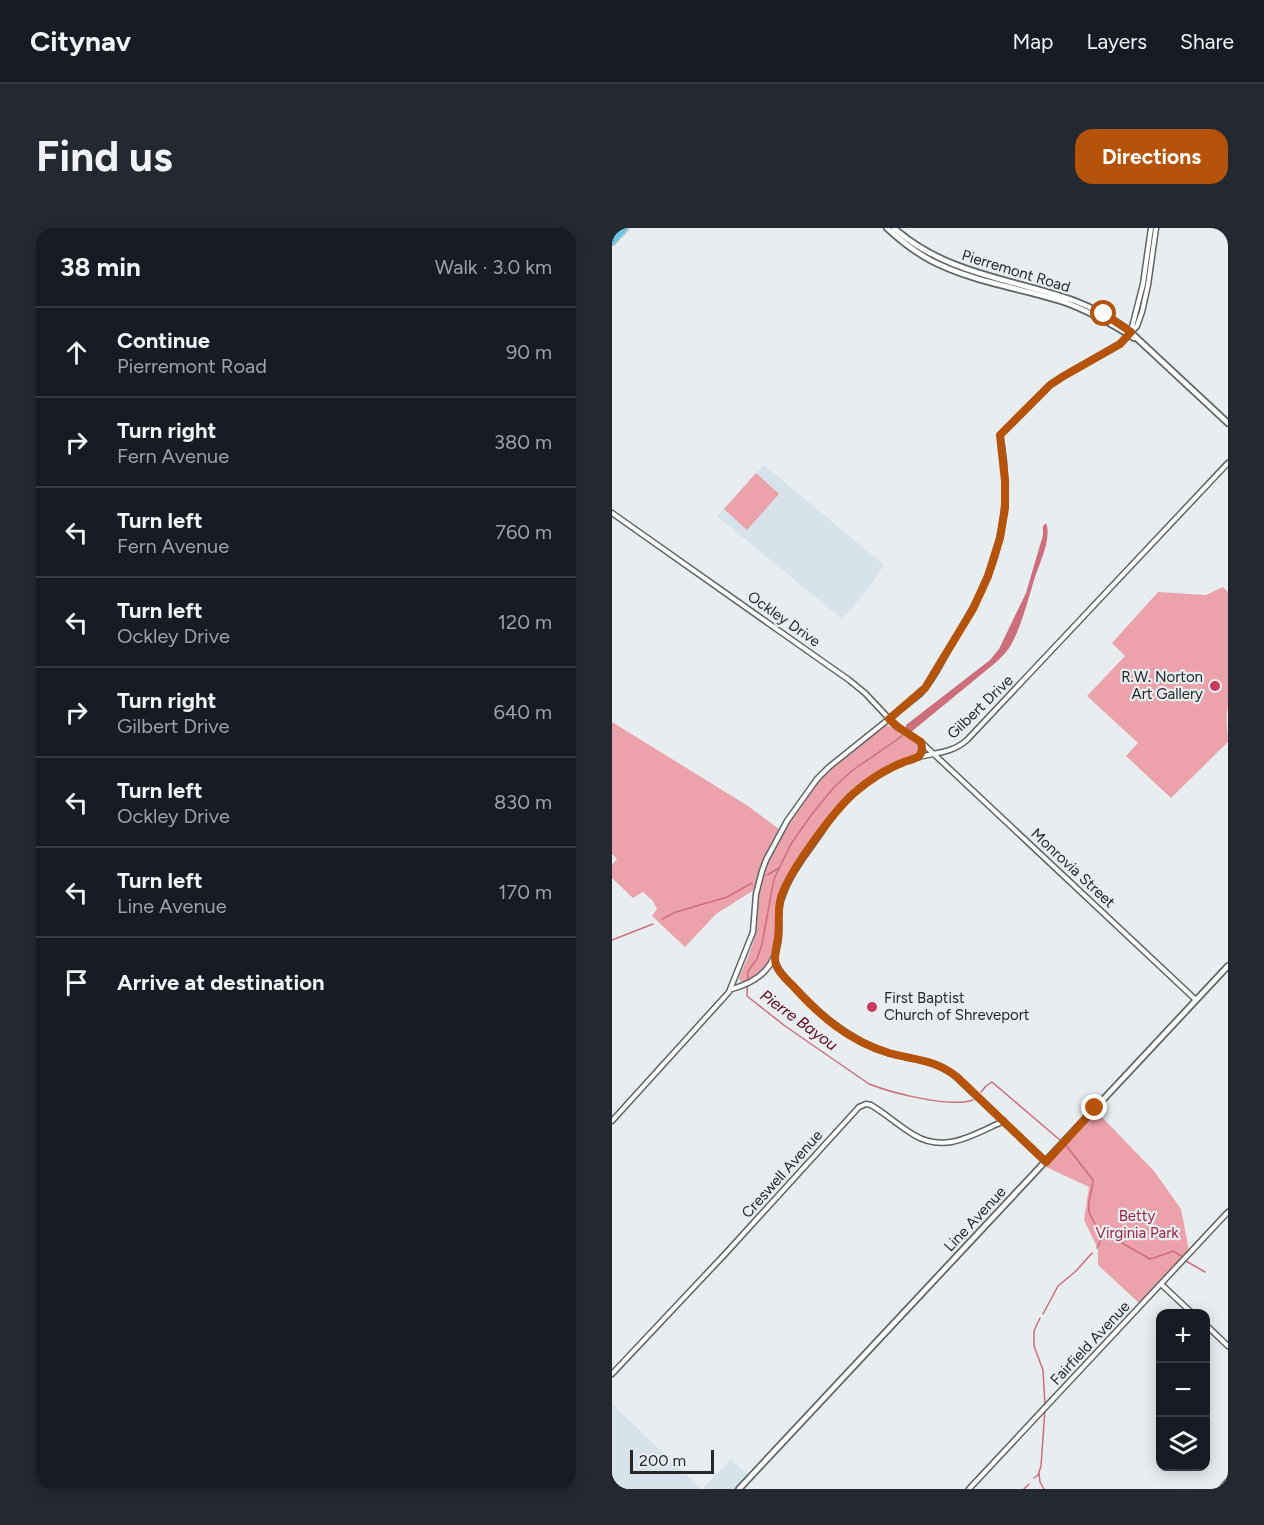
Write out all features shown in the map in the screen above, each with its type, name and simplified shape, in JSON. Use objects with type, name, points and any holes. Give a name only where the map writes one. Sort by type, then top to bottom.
[{"type":"main road","points":[[612,242],[625,228]]},
{"type":"main road","points":[[887,228],[913,246]]},
{"type":"main road","points":[[894,228],[913,246]]},
{"type":"main road","name":"Pierremont Road","points":[[913,246],[965,274],[1096,310],[1130,333],[1228,423]]},
{"type":"main road","name":"Line Avenue","points":[[739,1489],[1228,966]]},
{"type":"street","points":[[1130,333],[1143,284],[1151,228]]},
{"type":"street","points":[[612,1121],[731,990],[753,932],[756,894],[762,871],[787,820],[823,772],[925,688],[973,609],[988,576],[1000,538],[1005,508],[1005,481],[1000,435],[1050,385],[1120,344],[1139,324],[1149,280],[1156,228]]},
{"type":"street","name":"Gilbert Drive","points":[[774,957],[778,938],[779,907],[784,891],[803,858],[833,815],[854,794],[879,775],[901,763],[958,748],[975,733],[1228,463]]},
{"type":"street","name":"Ockley Drive","points":[[612,513],[849,680],[898,727],[919,740],[933,754]]},
{"type":"street","points":[[919,740],[922,747],[919,757]]},
{"type":"street","name":"Monrovia Street","points":[[933,754],[1196,999]]},
{"type":"street","points":[[731,990],[749,983],[767,971],[774,957]]},
{"type":"street","points":[[774,957],[782,974],[811,1006],[838,1028],[875,1048],[930,1062],[946,1069],[1046,1162]]},
{"type":"street","name":"Creswell Avenue","points":[[612,1374],[859,1107],[866,1104],[871,1105],[917,1137],[939,1144],[960,1140],[1004,1121]]},
{"type":"street","name":"Fairfield Avenue","points":[[969,1489],[1228,1212]]},
{"type":"street","points":[[1161,1284],[1188,1309]]},
{"type":"street","points":[[1210,1329],[1228,1346]]},
{"type":"street","points":[[1221,1489],[1228,1482]]},
{"type":"shaded area","points":[[764,465],[884,565],[868,589],[842,619],[717,516]]},
{"type":"shaded area","points":[[1046,523],[1048,536],[1045,550],[1022,619],[1008,649],[994,664],[911,732],[906,729],[906,725],[990,660],[999,649],[1026,593],[1043,535],[1043,526]]},
{"type":"shaded area","points":[[612,1404],[701,1489],[612,1489]]},
{"type":"shaded area","points":[[731,1459],[748,1475],[735,1489],[707,1489],[704,1487]]},
{"type":"green space","points":[[756,473],[779,494],[747,530],[724,509]]},
{"type":"green space","points":[[1223,587],[1228,592],[1228,742],[1171,798],[1126,756],[1138,743],[1087,696],[1125,656],[1112,643],[1158,592],[1206,595]]},
{"type":"green space","points":[[612,722],[748,806],[779,829],[765,856],[754,890],[716,914],[685,947],[652,916],[657,909],[653,901],[643,892],[633,898],[612,878],[612,865],[617,859],[612,854]]},
{"type":"green space","points":[[884,725],[899,730],[915,741],[921,748],[919,754],[882,771],[866,782],[826,822],[786,881],[779,899],[776,942],[769,963],[754,978],[740,981],[739,978],[756,931],[761,881],[778,840],[803,801],[828,771]]},
{"type":"green space","name":"Betty Virginia Park","points":[[1096,1111],[1154,1171],[1181,1209],[1189,1251],[1139,1303],[1098,1265],[1098,1249],[1084,1220],[1089,1187],[1044,1166]]},
{"type":"waterway","name":"Pierre Bayou","points":[[907,731],[835,786],[791,844],[774,879],[762,944],[757,959],[748,971],[747,996],[785,1026],[869,1084],[936,1101],[973,1100]]},
{"type":"waterway","points":[[767,875],[779,868]]},
{"type":"waterway","points":[[662,919],[676,912],[727,897],[752,883]]},
{"type":"waterway","points":[[612,940],[653,924]]},
{"type":"waterway","name":"Pierre Bayou","points":[[981,1092],[992,1082],[1061,1141]]},
{"type":"waterway","points":[[1065,1144],[1093,1180],[1089,1207],[1090,1215],[1102,1238],[1097,1248]]},
{"type":"waterway","points":[[1101,1232],[1150,1259],[1173,1251],[1183,1257]]},
{"type":"waterway","points":[[1043,1314],[1058,1286],[1092,1253]]},
{"type":"waterway","points":[[1186,1261],[1205,1272]]},
{"type":"waterway","points":[[1040,1318],[1034,1331],[1034,1346],[1043,1370],[1045,1405]]},
{"type":"waterway","points":[[1034,1478],[1038,1475],[1041,1466],[1045,1409]]},
{"type":"waterway","points":[[1039,1473],[1044,1489]]},
{"type":"waterway","points":[[1024,1489],[1029,1484]]},
{"type":"place","name":"R.W. Norton Art Gallery","points":[[1215,686]]},
{"type":"place","name":"First Baptist Church of Shreveport","points":[[872,1007]]},
{"type":"route","points":[[1095,1108],[1046,1162],[946,1069],[930,1062],[888,1053],[838,1028],[811,1006],[778,970],[774,957],[781,898],[803,858],[833,815],[854,794],[879,775],[901,763],[919,757],[921,742],[889,719],[925,688],[973,609],[988,576],[1000,538],[1005,508],[1004,462],[1000,435],[1050,385],[1120,344],[1131,332],[1104,314]]}]
